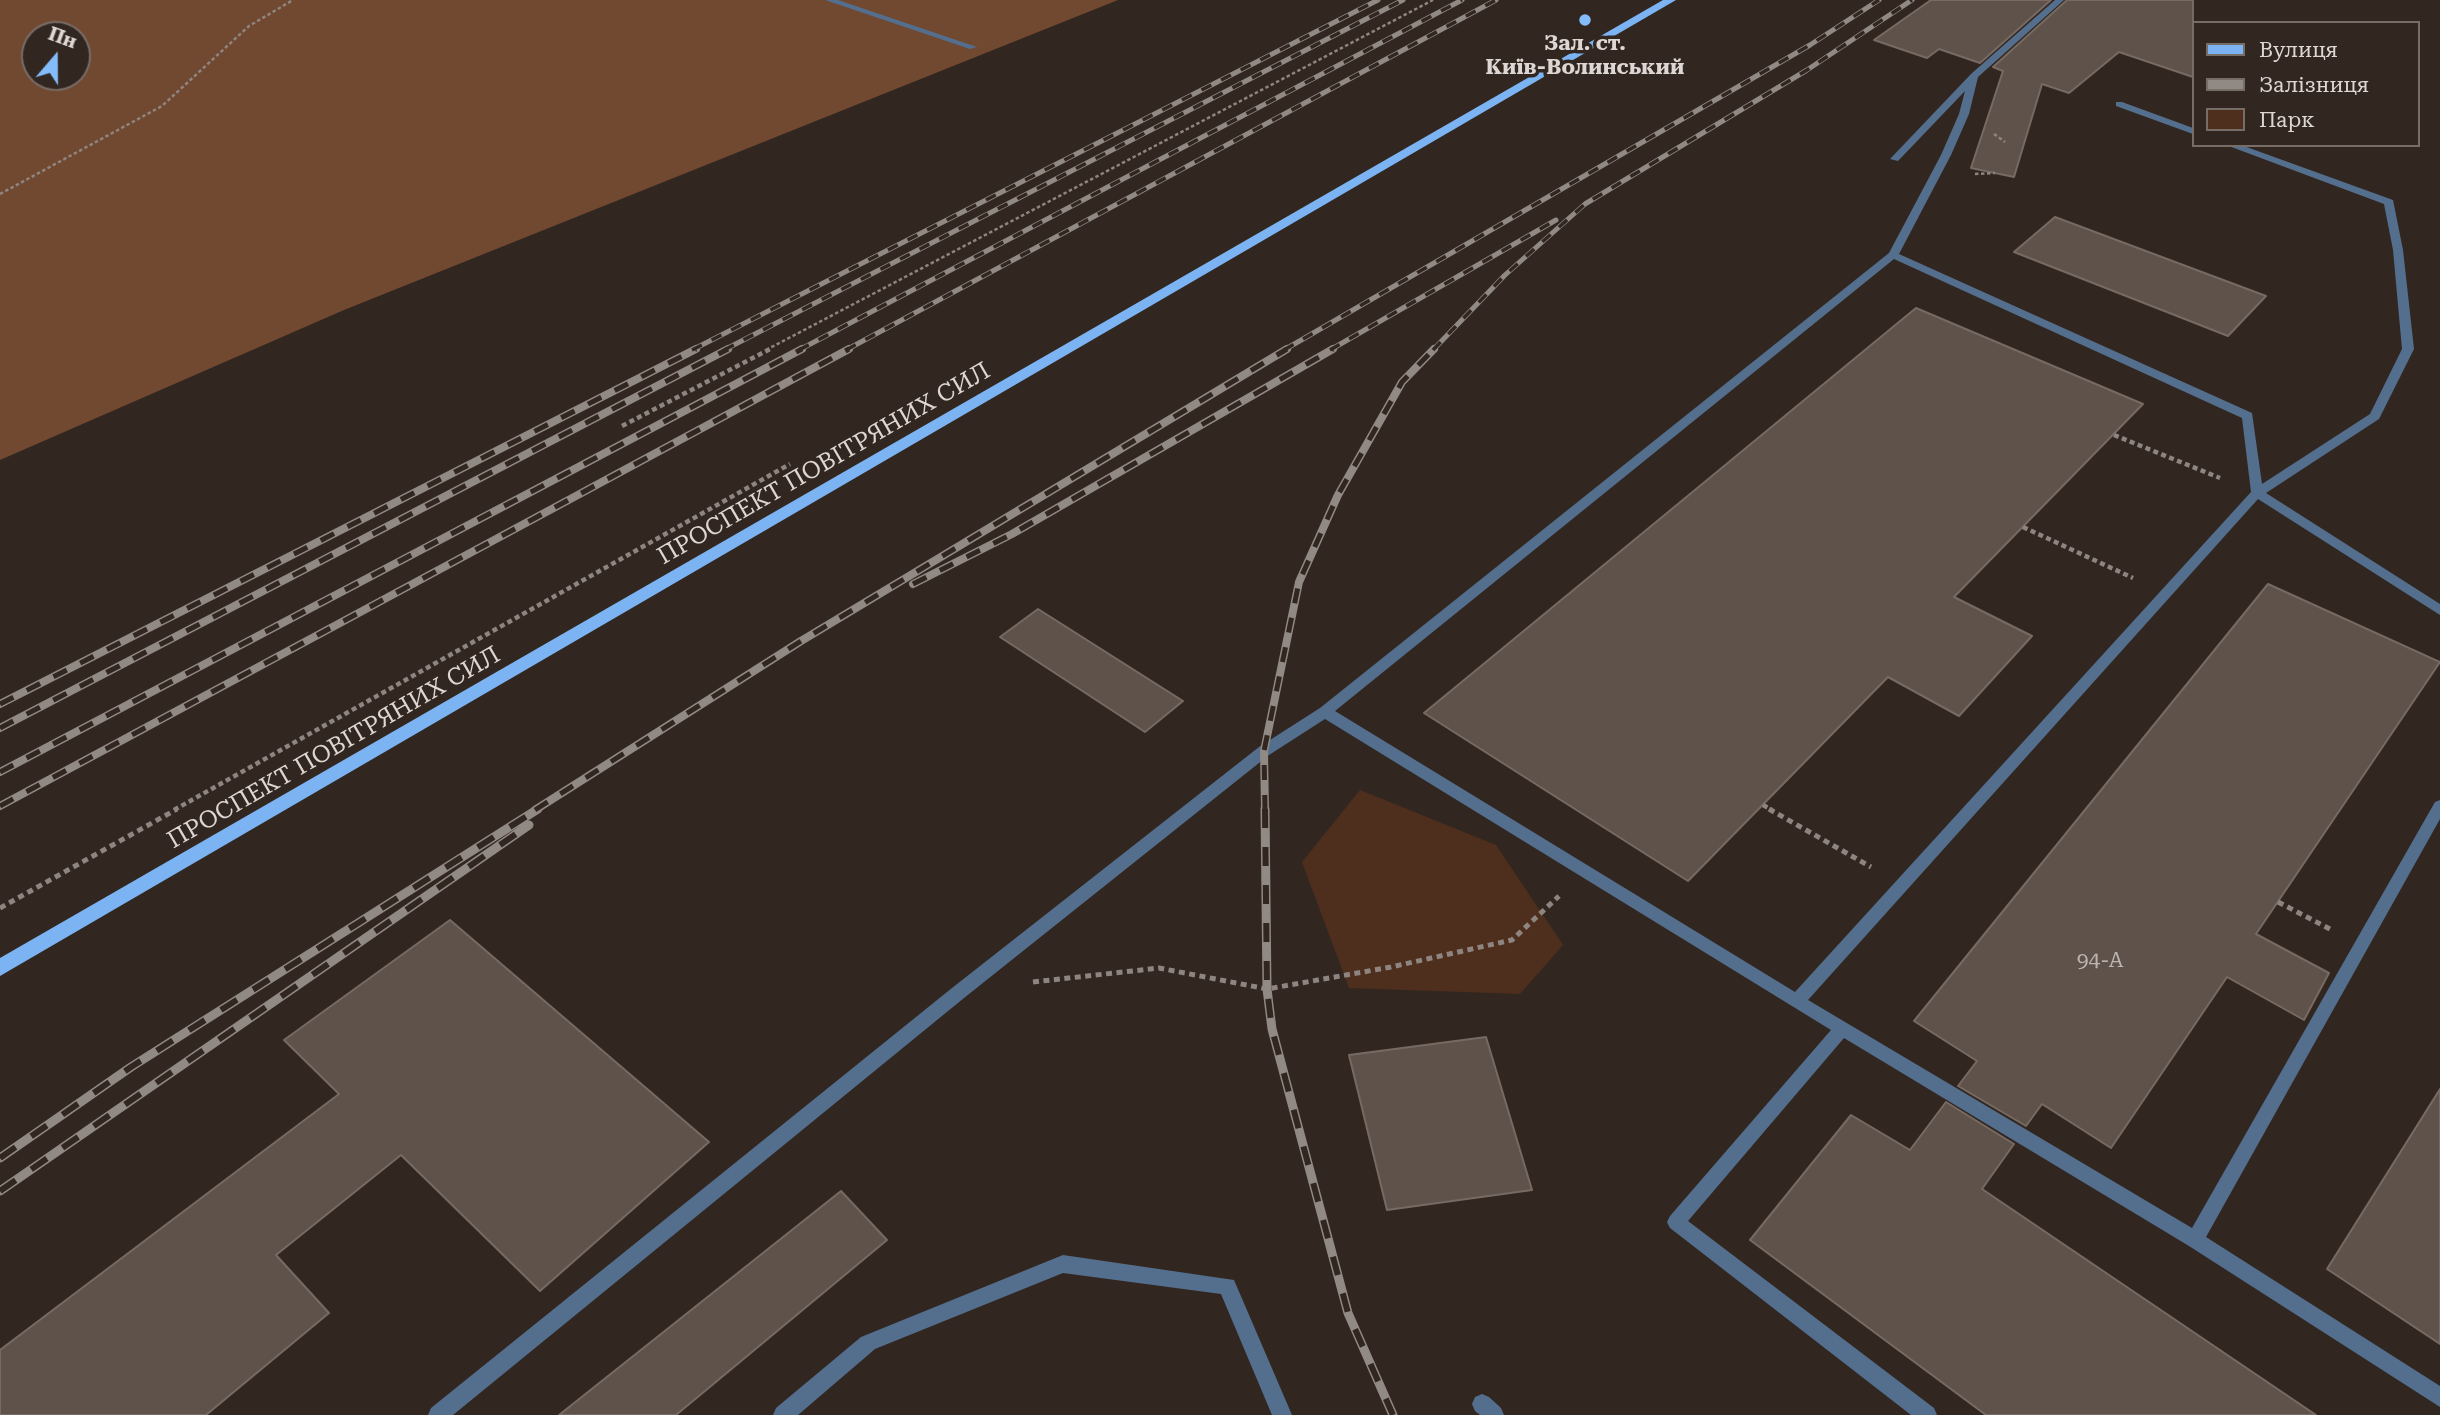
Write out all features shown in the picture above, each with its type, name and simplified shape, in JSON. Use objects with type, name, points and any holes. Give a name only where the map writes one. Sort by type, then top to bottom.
[{"type":"main road","name":"ПРОСПЕКТ ПОВІТРЯНИХ СИЛ","points":[[0,968],[1671,0]]},
{"type":"lane","points":[[829,0],[973,47]]},
{"type":"lane","points":[[1895,159],[1975,76],[2060,0]]},
{"type":"lane","points":[[438,1415],[958,993],[1265,751],[1325,712],[1893,255],[1946,155],[1964,114],[1975,76]]},
{"type":"lane","points":[[2119,104],[2192,131]]},
{"type":"lane","points":[[1797,1001],[2257,493],[2375,416],[2408,349],[2398,250],[2389,202],[2237,147]]},
{"type":"lane","points":[[1893,255],[2248,416],[2257,493]]},
{"type":"lane","points":[[2257,493],[2440,610]]},
{"type":"lane","points":[[1325,712],[1842,1029],[2195,1240],[2440,1397]]},
{"type":"lane","points":[[2195,1240],[2440,806]]},
{"type":"lane","points":[[1842,1029],[1676,1222],[1927,1415]]},
{"type":"lane","points":[[783,1415],[868,1343],[1063,1264],[1227,1286],[1282,1415]]},
{"type":"path","points":[[0,194],[162,106],[249,26],[293,0]]},
{"type":"path","points":[[622,426],[1433,0]]},
{"type":"path","points":[[2114,435],[2257,493]]},
{"type":"path","points":[[2023,527],[2166,594]]},
{"type":"path","points":[[1763,805],[1903,885]]},
{"type":"path","points":[[1024,984],[1159,968],[1267,989],[1391,967],[1512,940],[1585,872]]},
{"type":"path","points":[[2278,902],[2361,946]]},
{"type":"green space","points":[[1360,790],[1496,845],[1563,945],[1520,994],[1349,988],[1302,862]]},
{"type":"shaded area","points":[[0,0],[1118,0],[344,310],[0,460]]},
{"type":"building","points":[[1931,0],[2051,0],[1980,63],[1939,49],[1927,58],[1874,40]]},
{"type":"building","points":[[2067,0],[2193,0],[2192,77],[2119,52],[2069,93],[2042,84],[2014,177],[1971,168],[2003,71],[1993,67]]},
{"type":"building","points":[[2055,217],[2266,296],[2228,336],[2014,252]]},
{"type":"building","points":[[1916,308],[2143,404],[1954,597],[2032,636],[1959,716],[1888,677],[1688,881],[1424,713]]},
{"type":"building","points":[[2268,584],[2440,662],[2256,934],[2329,973],[2304,1020],[2227,977],[2111,1148],[2042,1104],[2026,1126],[1958,1086],[1977,1061],[1914,1021]]},
{"type":"building","points":[[1038,609],[1183,701],[1145,732],[1000,637]]},
{"type":"building","points":[[450,920],[709,1142],[540,1291],[401,1155],[276,1255],[329,1313],[206,1415],[0,1415],[0,1350],[339,1094],[284,1040]]},
{"type":"building","points":[[1486,1037],[1532,1190],[1387,1210],[1349,1055]]},
{"type":"building","points":[[2440,1089],[2440,1344],[2327,1269]]},
{"type":"building","points":[[1946,1102],[2014,1144],[1982,1189],[2316,1415],[1986,1415],[1750,1240],[1851,1115],[1910,1150]]},
{"type":"building","points":[[841,1191],[887,1240],[676,1415],[559,1415]]},
{"type":"railway","points":[[692,350],[1378,0]]},
{"type":"railway","points":[[724,350],[1403,0]]},
{"type":"railway","points":[[799,350],[1462,0]]},
{"type":"railway","points":[[846,350],[1496,0]]},
{"type":"railway","points":[[1284,350],[1810,45],[1879,0]]},
{"type":"railway","points":[[1433,350],[1505,275],[1585,204],[1807,70],[1912,0]]},
{"type":"railway","points":[[1330,350],[1556,220]]},
{"type":"railway","points":[[0,704],[696,349]]},
{"type":"railway","points":[[0,728],[728,349]]},
{"type":"railway","points":[[0,772],[802,349]]},
{"type":"railway","points":[[0,806],[849,349]]},
{"type":"railway","points":[[535,810],[801,641],[1287,349]]},
{"type":"railway","points":[[913,584],[1012,534],[1333,349]]},
{"type":"railway","points":[[1265,810],[1264,751],[1299,582],[1338,495],[1402,382],[1434,349]]},
{"type":"railway","points":[[0,1158],[131,1067],[538,809]]},
{"type":"railway","points":[[1265,809],[1267,989],[1272,1029],[1348,1313],[1393,1415]]},
{"type":"railway","points":[[0,1191],[529,825]]},
{"type":"place","name":"Зал. ст. Київ-Волинський","points":[[1585,20]]}]
